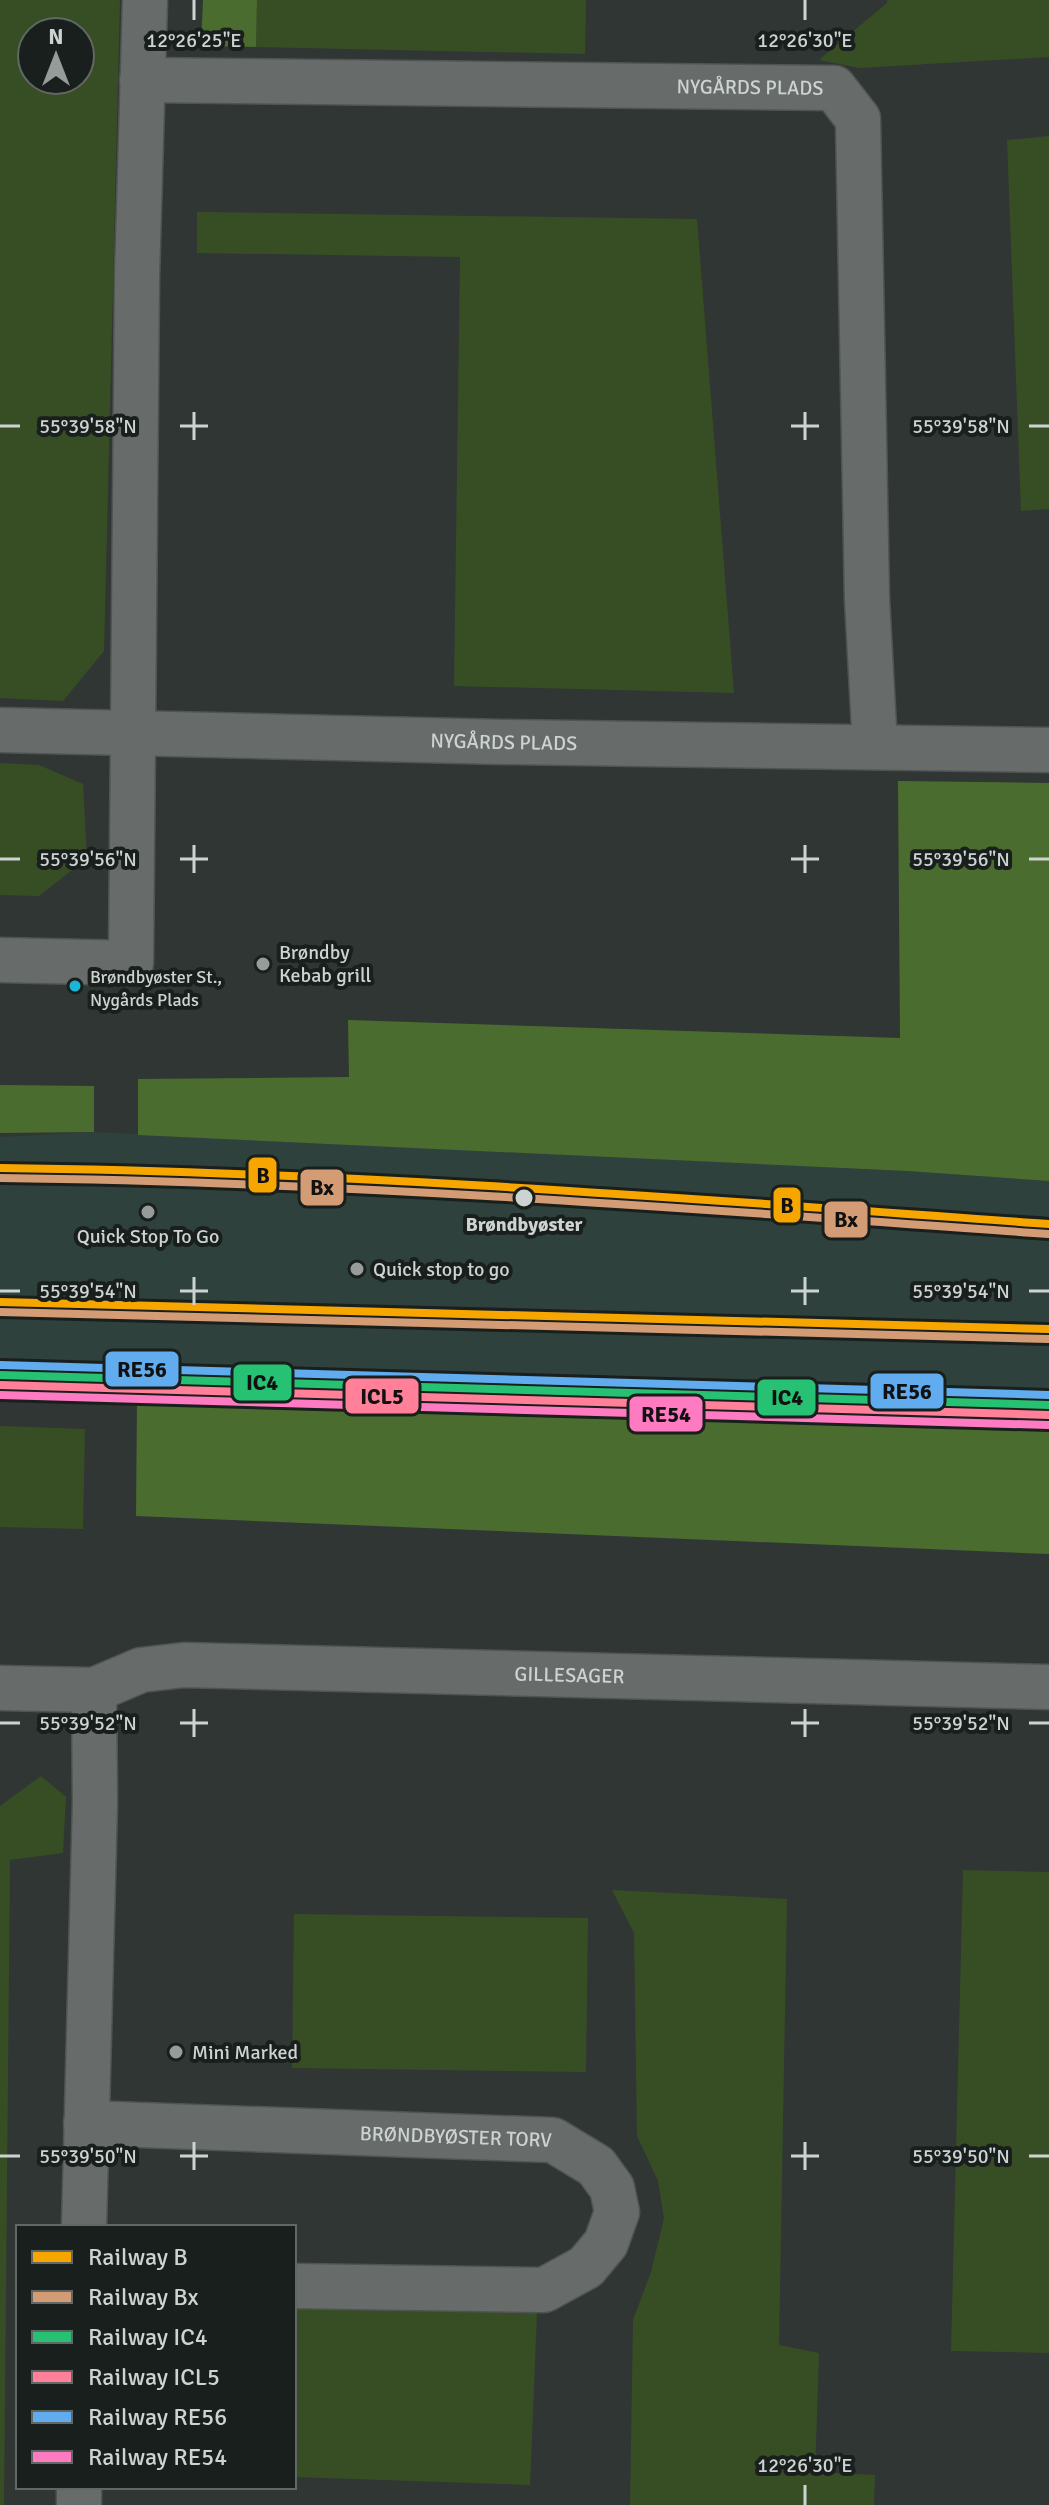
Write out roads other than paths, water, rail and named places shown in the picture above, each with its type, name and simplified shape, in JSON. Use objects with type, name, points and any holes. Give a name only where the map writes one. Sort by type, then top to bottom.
[{"type":"street","points":[[0,960],[131,963],[138,220],[145,0]]},
{"type":"street","name":"NYGÅRDS PLADS","points":[[142,80],[834,88],[858,119],[867,599],[875,746]]},
{"type":"street","name":"NYGÅRDS PLADS","points":[[0,730],[503,742],[1035,749]]},
{"type":"street","name":"GILLESAGER","points":[[94,1690],[141,1670],[184,1665],[1049,1687]]},
{"type":"street","points":[[0,1688],[94,1690],[95,1802],[84,2225]]},
{"type":"street","name":"BRØNDBYØSTER TORV","points":[[86,2123],[553,2140],[596,2166],[612,2188],[617,2212],[606,2243],[586,2267],[544,2290],[296,2286]]},
{"type":"rail line","name":"B","points":[[0,1168],[394,1181],[1049,1224]]},
{"type":"rail line","name":"Bx","points":[[0,1178],[393,1191],[1048,1234]]},
{"type":"rail line","name":"B","points":[[0,1302],[1049,1329]]},
{"type":"rail line","name":"Bx","points":[[0,1312],[1049,1339]]},
{"type":"rail line","name":"RE56","points":[[0,1365],[1049,1395]]},
{"type":"rail line","name":"IC4","points":[[0,1375],[1049,1405]]},
{"type":"rail line","name":"ICL5","points":[[0,1385],[1049,1415]]},
{"type":"rail line","name":"RE54","points":[[0,1395],[1048,1425]]},
{"type":"place","name":"Brøndby Kebab grill","points":[[263,964]]},
{"type":"place","name":"Brøndbyøster St., Nygårds Plads","points":[[75,986]]},
{"type":"place","name":"Brøndbyøster","points":[[524,1198]]},
{"type":"place","name":"Quick Stop To Go","points":[[148,1212]]},
{"type":"place","name":"Quick stop to go","points":[[357,1269]]},
{"type":"place","name":"Mini Marked","points":[[176,2052]]}]
